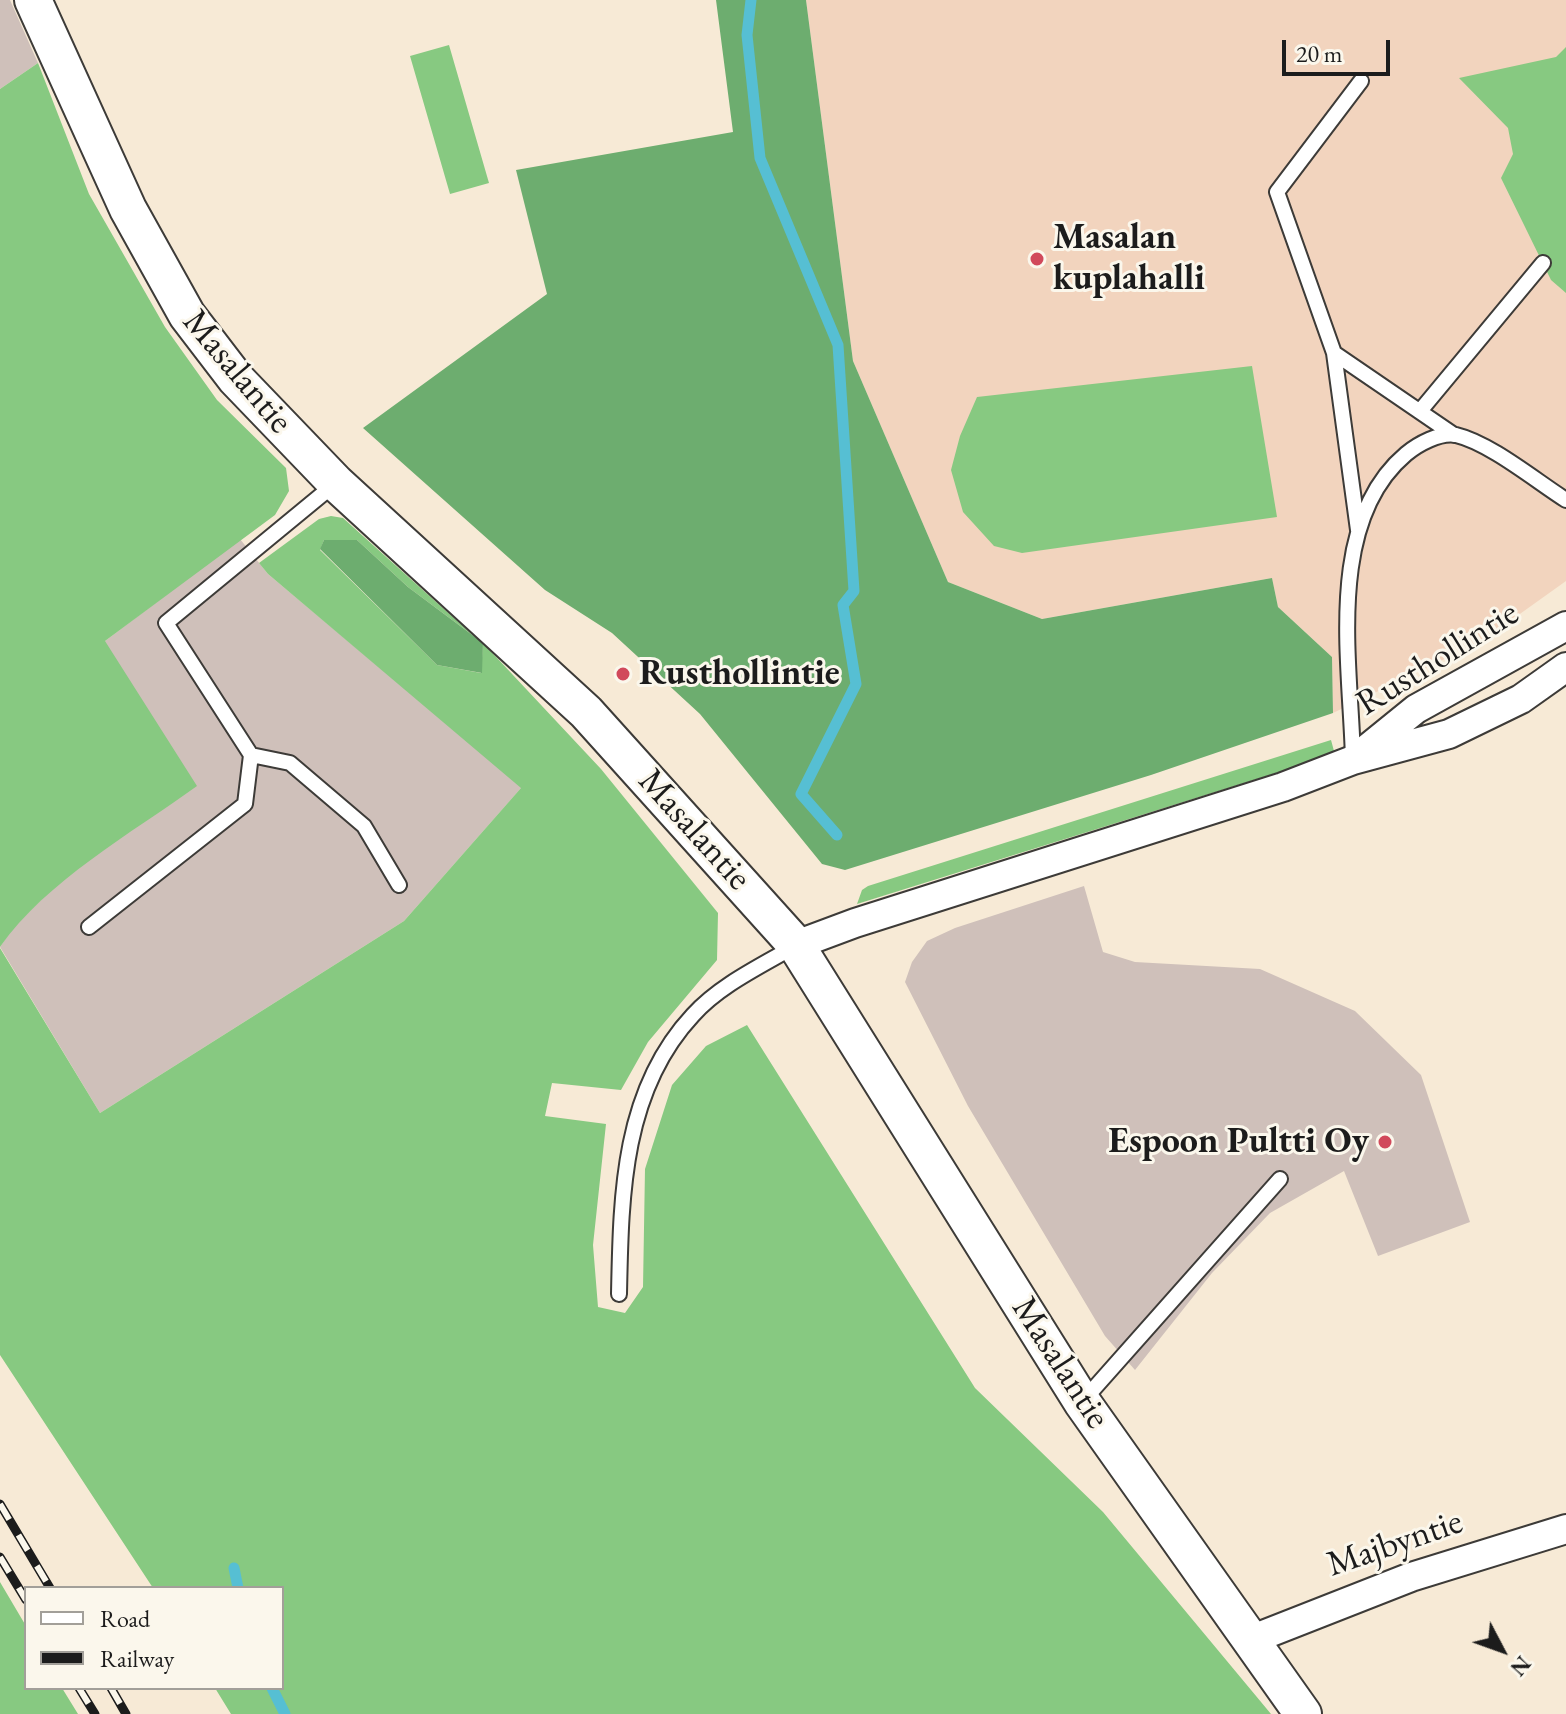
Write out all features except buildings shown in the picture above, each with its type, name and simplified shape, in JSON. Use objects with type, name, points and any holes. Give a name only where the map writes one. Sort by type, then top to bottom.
[{"type":"street","name":"Masalantie","points":[[33,0],[128,209],[187,315],[236,379],[336,483],[586,712],[796,945],[1082,1402],[1253,1639],[1303,1714]]},
{"type":"street","name":"Rusthollintie","points":[[1353,760],[1416,709],[1566,626]]},
{"type":"street","name":"Rusthollintie","points":[[796,945],[855,923],[1283,787],[1353,760],[1449,734],[1486,719],[1566,667]]},
{"type":"street","name":"Majbyntie","points":[[1253,1639],[1411,1577],[1566,1529]]},
{"type":"lane","points":[[1353,760],[1344,626],[1358,530],[1334,353],[1277,192],[1361,81]]},
{"type":"lane","points":[[1420,411],[1543,263]]},
{"type":"lane","points":[[1334,353],[1454,435],[1485,449],[1566,500]]},
{"type":"lane","points":[[1358,530],[1391,466],[1419,443],[1454,435]]},
{"type":"lane","points":[[89,927],[245,804],[251,755],[166,623],[336,483]]},
{"type":"lane","points":[[251,755],[290,763],[364,826],[399,885]]},
{"type":"lane","points":[[619,1294],[622,1184],[636,1116],[662,1056],[693,1014],[733,983],[796,945]]},
{"type":"lane","points":[[1082,1402],[1280,1179]]},
{"type":"shaded area","points":[[0,0],[10,0],[38,63],[0,89]]},
{"type":"shaded area","points":[[806,0],[1566,0],[1566,581],[1482,641],[1333,713],[1332,657],[1278,607],[1272,578],[1042,619],[948,582],[853,361]]},
{"type":"shaded area","points":[[240,539],[268,574],[522,787],[404,921],[100,1113],[0,947],[15,925],[46,895],[105,641]]},
{"type":"shaded area","points":[[1084,886],[1103,952],[1135,962],[1260,969],[1355,1011],[1421,1075],[1470,1222],[1378,1256],[1344,1171],[1270,1213],[1212,1273],[1135,1370],[1105,1336],[968,1106],[905,982],[912,962],[927,941],[955,928]]},
{"type":"green space","points":[[716,0],[806,0],[853,361],[948,582],[1042,619],[1272,578],[1278,607],[1332,657],[1333,713],[1151,775],[845,870],[822,864],[700,714],[612,633],[545,590],[363,428],[547,294],[516,170],[733,132]]},
{"type":"green space","points":[[449,45],[489,183],[450,194],[410,56]]},
{"type":"green space","points":[[1566,47],[1566,293],[1551,280],[1501,178],[1513,154],[1508,128],[1459,78],[1556,57]]},
{"type":"green space","points":[[38,63],[89,194],[165,327],[217,400],[286,468],[289,491],[275,515],[105,641],[197,786],[65,879],[19,923],[0,947],[0,89]]},
{"type":"green space","points":[[1252,366],[1277,517],[1022,553],[994,546],[963,512],[951,470],[960,436],[977,397]]},
{"type":"green space","points":[[331,516],[343,518],[475,637],[408,587],[357,540],[324,540],[320,550],[437,665],[481,673],[483,643],[601,769],[718,913],[717,960],[648,1042],[621,1090],[552,1083],[545,1116],[606,1124],[593,1245],[598,1307],[625,1313],[643,1287],[645,1169],[672,1085],[706,1046],[747,1025],[975,1388],[1103,1512],[1271,1714],[231,1714],[216,1690],[284,1690],[284,1586],[152,1586],[0,1355],[0,948],[100,1113],[404,921],[521,788],[268,574],[259,563],[319,519]]},
{"type":"green space","points":[[324,540],[357,540],[408,587],[483,643],[482,673],[437,665],[320,549]]},
{"type":"green space","points":[[1331,740],[1334,751],[1321,759],[857,904],[862,890],[868,886]]},
{"type":"green space","points":[[0,1582],[24,1623],[24,1690],[63,1690],[78,1714],[0,1714]]},
{"type":"waterway","points":[[751,0],[747,35],[760,158],[838,345],[854,591],[843,605],[856,684],[801,794],[837,835]]},
{"type":"waterway","points":[[234,1568],[238,1586]]},
{"type":"waterway","points":[[273,1690],[285,1714]]},
{"type":"railway","points":[[0,1504],[49,1586]]},
{"type":"railway","points":[[0,1557],[24,1597]]},
{"type":"railway","points":[[80,1690],[95,1714]]},
{"type":"railway","points":[[112,1690],[126,1714]]},
{"type":"place","name":"Masalan kuplahalli","points":[[1037,259]]},
{"type":"place","name":"Rusthollintie","points":[[623,674]]},
{"type":"place","name":"Espoon Pultti Oy","points":[[1385,1142]]}]
